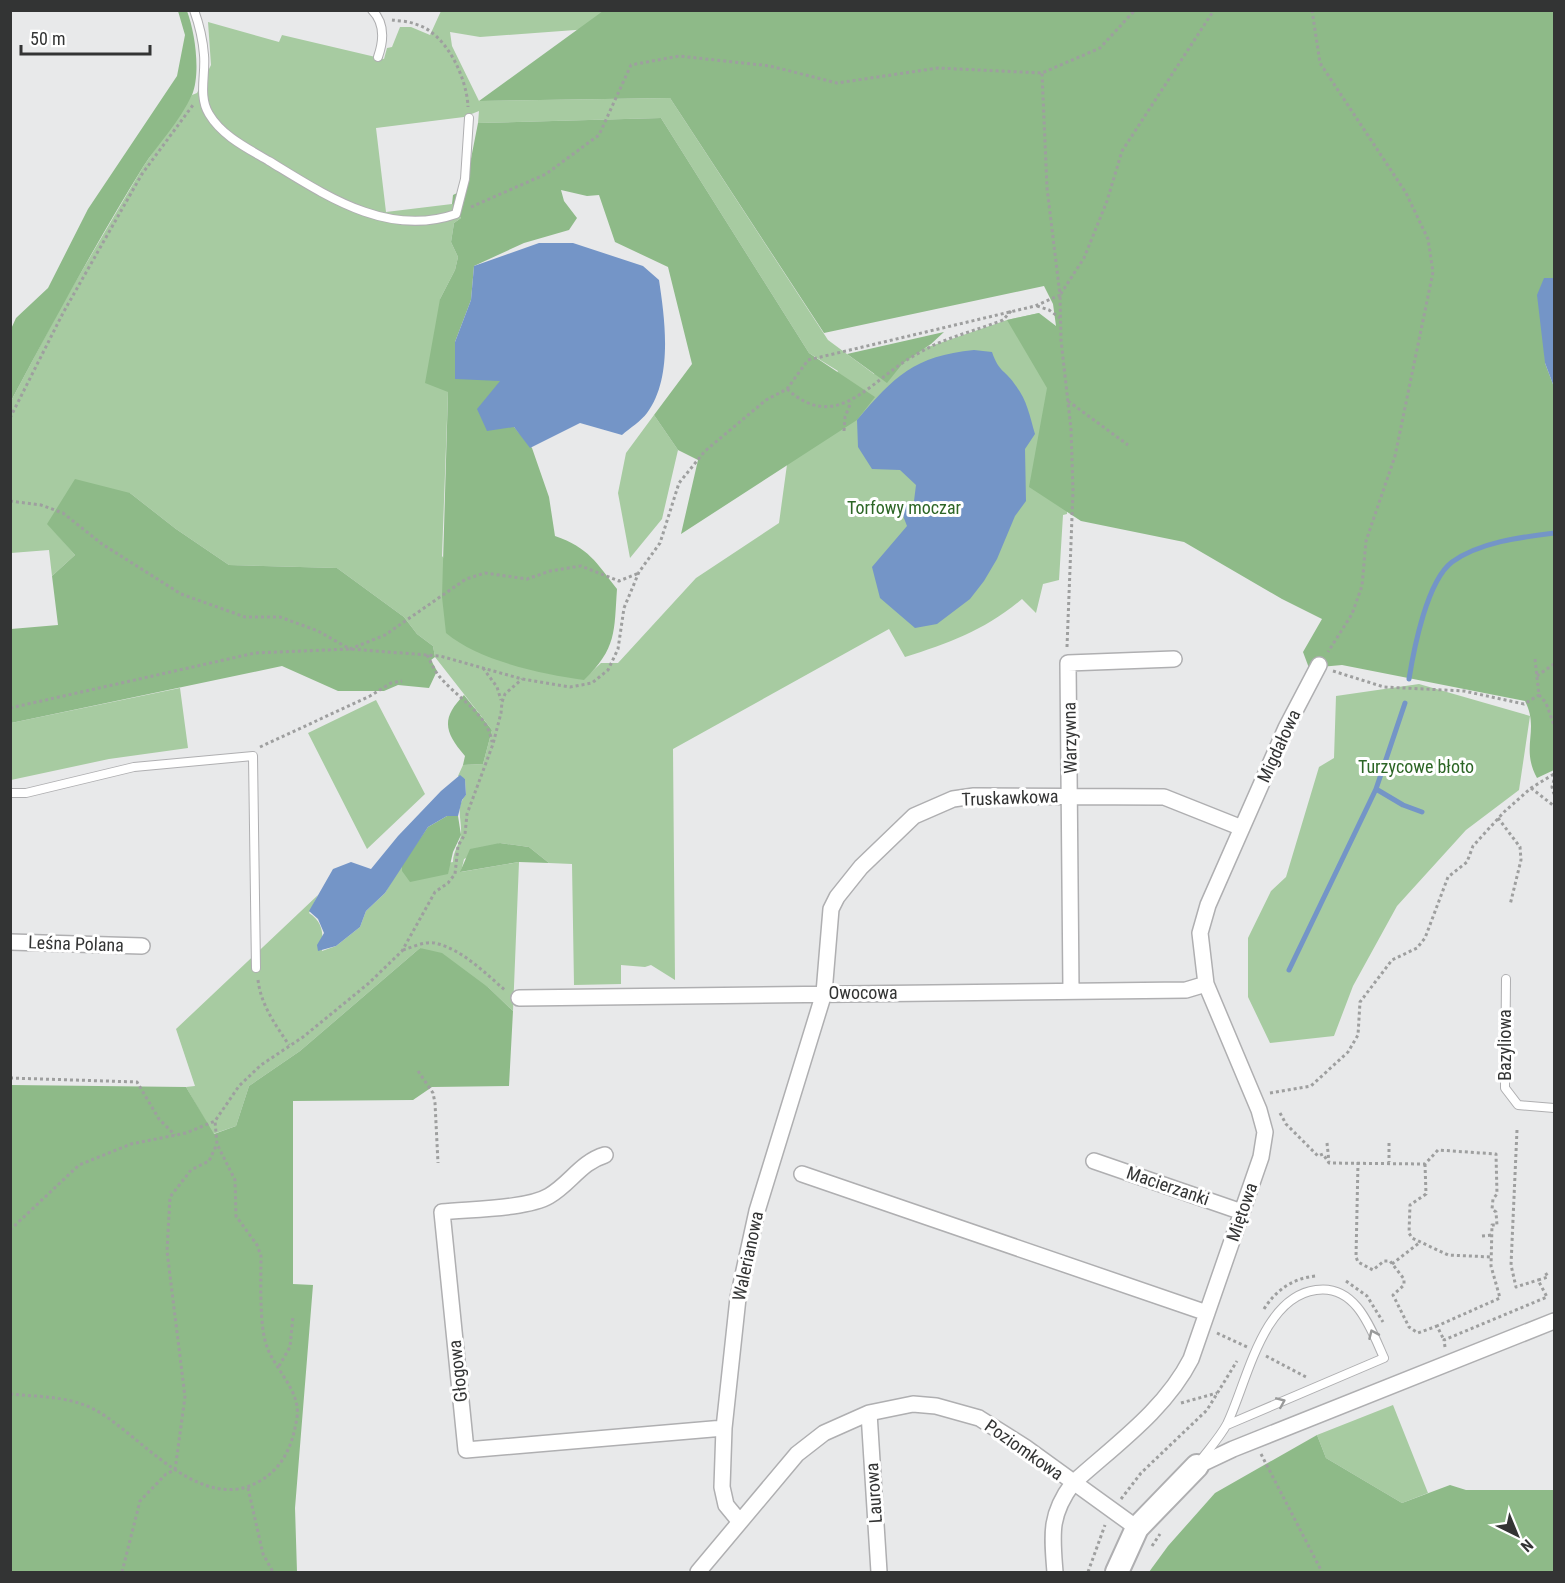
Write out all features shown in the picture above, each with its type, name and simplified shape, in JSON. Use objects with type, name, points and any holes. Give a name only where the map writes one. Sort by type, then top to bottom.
[{"type":"street","points":[[1068,663],[1174,659]]},
{"type":"street","name":"Warzywna","points":[[1068,663],[1071,990]]},
{"type":"street","name":"Migdałowa","points":[[1242,828],[1286,728],[1319,665]]},
{"type":"street","name":"Truskawkowa","points":[[824,993],[828,927],[831,909],[837,897],[861,867],[914,816],[953,800],[974,796],[1164,797],[1242,828]]},
{"type":"street","name":"Miętowa","points":[[1073,1483],[1162,1402],[1176,1386],[1191,1359],[1261,1157],[1265,1132],[1254,1098],[1206,984],[1200,933],[1204,914],[1242,828]]},
{"type":"street","name":"Leśna Polana","points":[[10,942],[142,946]]},
{"type":"street","name":"Owocowa","points":[[519,998],[1186,990],[1206,984]]},
{"type":"street","name":"Walerianowa","points":[[740,1522],[726,1505],[722,1487],[724,1428],[738,1298],[754,1221],[824,993]]},
{"type":"street","name":"Głogowa","points":[[606,1155],[594,1158],[560,1189],[541,1200],[442,1212],[465,1450],[724,1428]]},
{"type":"street","name":"Macierzanki","points":[[1094,1161],[1242,1212]]},
{"type":"street","points":[[802,1174],[1205,1319]]},
{"type":"street","points":[[1117,1572],[1137,1528],[1197,1466],[1233,1449],[1554,1321]]},
{"type":"street","name":"Poziomkowa","points":[[698,1572],[797,1454],[824,1433],[869,1413],[913,1404],[936,1406],[979,1418],[1073,1483],[1057,1508],[1054,1519],[1055,1572]]},
{"type":"street","name":"Laurowa","points":[[869,1413],[879,1572]]},
{"type":"street","points":[[1073,1483],[1137,1528]]},
{"type":"lane","points":[[194,10],[204,55],[203,92],[208,112],[225,134],[314,190],[364,213],[404,221],[424,221],[456,214],[465,179],[469,118]]},
{"type":"lane","points":[[372,10],[380,19],[383,35],[378,57]]},
{"type":"lane","points":[[10,793],[26,793],[134,767],[252,756],[256,968]]},
{"type":"lane","name":"Bazyliowa","points":[[1506,979],[1505,1088],[1518,1106],[1554,1108]]},
{"type":"lane","points":[[1197,1466],[1227,1425],[1256,1352],[1286,1302],[1306,1291],[1327,1288],[1348,1299],[1364,1314],[1384,1358],[1227,1425]]},
{"type":"path","points":[[456,214],[546,174],[599,135],[631,65],[679,56],[770,66],[837,83],[938,68],[1042,73],[1100,48],[1135,10]]},
{"type":"path","points":[[10,708],[255,653],[350,649],[426,655],[482,667],[522,679],[570,687],[592,683],[608,670],[618,649],[624,608],[639,572],[660,543],[679,483],[705,451],[766,400],[787,389],[808,360],[1035,306],[1060,295],[1084,258],[1107,201],[1122,151],[1214,10]]},
{"type":"path","points":[[1312,10],[1320,63],[1406,193],[1428,239],[1433,272],[1395,456],[1366,541],[1362,586],[1352,614],[1319,665],[1384,687],[1464,691],[1524,704],[1539,695]]},
{"type":"path","points":[[380,19],[417,24],[450,52],[467,88],[469,118]]},
{"type":"path","points":[[1042,73],[1047,188],[1060,295],[1073,491],[1066,620],[1068,663]]},
{"type":"path","points":[[10,418],[63,313],[142,174],[203,92]]},
{"type":"path","points":[[1035,306],[1049,310],[1060,318]]},
{"type":"path","points":[[844,431],[845,417],[851,402],[899,365],[933,346],[1003,320],[1012,310]]},
{"type":"path","points":[[787,389],[801,401],[816,405],[851,402]]},
{"type":"path","points":[[1068,401],[1128,445]]},
{"type":"path","points":[[10,501],[41,505],[63,513],[102,544],[181,594],[245,617],[280,616],[318,631],[350,649]]},
{"type":"path","points":[[350,649],[385,635],[466,579],[485,573],[527,579],[550,571],[581,566],[619,581],[639,572]]},
{"type":"path","points":[[426,655],[438,675],[463,698],[491,733],[492,744]]},
{"type":"path","points":[[1534,659],[1539,695],[1546,703],[1554,725]]},
{"type":"path","points":[[1537,676],[1554,664]]},
{"type":"path","points":[[10,1230],[80,1165],[131,1144],[175,1135],[215,1121],[239,1086],[261,1065],[303,1037],[369,983],[402,951],[435,892],[448,883],[455,874],[458,846],[465,834],[471,800],[501,713],[497,687],[482,667]]},
{"type":"path","points":[[501,702],[505,694],[522,679]]},
{"type":"path","points":[[252,756],[262,746],[370,696],[391,683],[402,681]]},
{"type":"path","points":[[1254,1098],[1311,1086],[1348,1052],[1358,1035],[1360,1002],[1365,993],[1392,960],[1417,948],[1425,938],[1448,877],[1467,862],[1473,846],[1498,818],[1531,788],[1554,774]]},
{"type":"path","points":[[1554,780],[1552,787],[1554,794]]},
{"type":"path","points":[[1531,788],[1554,806]]},
{"type":"path","points":[[1498,818],[1520,847],[1521,860],[1510,905]]},
{"type":"path","points":[[402,951],[420,944],[435,943],[460,955],[512,996],[519,998]]},
{"type":"path","points":[[256,968],[260,993],[289,1045]]},
{"type":"path","points":[[418,1071],[433,1093],[435,1102],[438,1164]]},
{"type":"path","points":[[10,1078],[137,1082],[159,1119],[175,1135]]},
{"type":"path","points":[[1280,1113],[1286,1124],[1318,1156],[1323,1154],[1329,1163]]},
{"type":"path","points":[[10,1394],[69,1399],[99,1412],[175,1470],[214,1490],[248,1488],[269,1476],[286,1458],[297,1416],[297,1406],[267,1346],[261,1256],[257,1245],[236,1216],[235,1180],[217,1144],[215,1121]]},
{"type":"path","points":[[1517,1130],[1516,1198],[1512,1244],[1512,1265],[1516,1287],[1548,1277],[1545,1272]]},
{"type":"path","points":[[1327,1143],[1329,1163]]},
{"type":"path","points":[[1389,1143],[1389,1163]]},
{"type":"path","points":[[1440,1143],[1440,1150]]},
{"type":"path","points":[[175,1470],[185,1397],[167,1251],[170,1197],[192,1170],[209,1161],[217,1144]]},
{"type":"path","points":[[1329,1163],[1358,1162],[1425,1164],[1440,1150],[1494,1152],[1496,1154],[1494,1176],[1497,1194],[1492,1209],[1496,1212],[1497,1225],[1492,1225],[1491,1266],[1500,1298],[1418,1334],[1409,1327],[1394,1295],[1404,1285],[1404,1279],[1392,1264],[1384,1261],[1373,1270],[1358,1262],[1356,1257],[1358,1162]]},
{"type":"path","points":[[1425,1164],[1426,1194],[1410,1205],[1409,1233],[1419,1243],[1448,1255],[1492,1257]]},
{"type":"path","points":[[1482,1236],[1492,1235]]},
{"type":"path","points":[[1355,1236],[1360,1236]]},
{"type":"path","points":[[1392,1264],[1419,1243]]},
{"type":"path","points":[[1512,1244],[1518,1244]]},
{"type":"path","points":[[1260,1315],[1270,1299],[1288,1284],[1303,1278],[1325,1276]]},
{"type":"path","points":[[1340,1279],[1350,1282],[1368,1296],[1384,1324]]},
{"type":"path","points":[[1433,1326],[1444,1341],[1547,1297],[1538,1280]]},
{"type":"path","points":[[279,1366],[290,1347],[293,1316]]},
{"type":"path","points":[[1205,1319],[1244,1348],[1308,1378]]},
{"type":"path","points":[[1244,1348],[1250,1335]]},
{"type":"path","points":[[1088,1572],[1112,1511],[1141,1473],[1208,1410],[1238,1359]]},
{"type":"path","points":[[1251,1458],[1260,1452],[1322,1572]]},
{"type":"path","points":[[122,1572],[140,1501],[166,1474],[175,1470]]},
{"type":"path","points":[[248,1488],[263,1554],[273,1572]]},
{"type":"path","points":[[1150,1550],[1161,1533]]},
{"type":"green space","points":[[178,11],[187,11],[194,41],[196,76],[192,95],[143,167],[108,225],[11,401],[11,329],[16,318],[48,288],[88,209],[177,76],[185,35]]},
{"type":"green space","name":"Torfowy moczar","points":[[441,11],[613,11],[602,28],[480,37],[450,32],[452,46],[479,101],[670,98],[828,340],[874,374],[890,360],[1007,320],[1039,313],[1065,404],[1067,514],[1063,515],[1059,580],[1043,584],[1036,613],[1022,599],[981,627],[905,657],[889,629],[673,749],[675,980],[651,965],[645,967],[621,965],[621,984],[574,985],[572,864],[549,863],[529,847],[500,843],[464,859],[461,872],[519,862],[513,1011],[489,988],[420,948],[300,1051],[249,1086],[236,1126],[213,1134],[186,1087],[195,1086],[176,1029],[318,895],[309,913],[318,921],[322,929],[322,951],[336,946],[360,927],[366,911],[385,893],[402,864],[402,871],[453,862],[461,834],[461,804],[466,795],[465,779],[458,776],[463,765],[483,764],[492,730],[435,657],[433,646],[417,634],[404,617],[337,568],[229,565],[176,529],[130,493],[48,524],[75,555],[52,576],[49,550],[11,553],[11,401],[63,303],[143,167],[192,95],[197,93],[211,65],[208,22],[279,42],[282,35],[384,59],[387,48],[392,47],[400,27],[411,27],[430,35]],"holes":[[[479,111],[478,123],[661,118],[809,353],[838,371],[789,450],[779,523],[696,578],[618,663],[601,663],[584,679],[522,667],[442,556],[448,392],[440,299],[455,270],[458,257],[451,242],[454,223],[461,218],[452,204],[386,212],[376,128],[464,117]]]},
{"type":"green space","points":[[603,11],[1554,11],[1554,278],[1544,278],[1545,363],[1554,387],[1554,770],[1537,778],[1532,767],[1531,721],[1525,701],[1342,665],[1309,668],[1303,652],[1322,619],[1282,599],[1184,542],[1081,521],[1029,487],[1047,388],[1007,320],[1039,313],[1056,326],[1053,304],[1044,286],[824,333],[670,98],[479,101]]},
{"type":"green space","points":[[661,118],[809,353],[875,397],[857,420],[681,534],[698,460],[678,450],[654,415],[692,364],[668,267],[615,242],[599,195],[587,196],[561,190],[564,201],[577,218],[569,230],[524,243],[474,266],[471,300],[455,342],[500,381],[514,427],[532,448],[549,497],[555,536],[584,551],[617,589],[612,639],[603,658],[584,680],[531,670],[493,659],[460,643],[446,633],[442,597],[448,392],[425,383],[440,299],[455,270],[458,257],[451,242],[454,223],[461,218],[452,204],[453,195],[465,189],[478,123]]},
{"type":"green space","points":[[944,332],[903,363],[887,383],[847,354]]},
{"type":"green space","points":[[654,415],[678,450],[662,519],[630,558],[618,493],[626,453]]},
{"type":"green space","points":[[75,479],[130,493],[176,529],[229,565],[337,568],[404,617],[417,634],[433,646],[435,657],[431,660],[437,671],[429,688],[398,685],[384,691],[338,691],[282,666],[11,723],[11,629],[58,625],[52,576],[75,555],[47,524]]},
{"type":"green space","name":"Turzycowe błoto","points":[[1419,684],[1530,716],[1519,790],[1466,830],[1397,906],[1353,986],[1334,1036],[1270,1043],[1248,997],[1248,938],[1271,891],[1286,877],[1319,767],[1334,758],[1336,696]]},
{"type":"green space","points":[[180,688],[188,748],[109,759],[11,780],[11,723]]},
{"type":"green space","points":[[464,695],[492,730],[483,764],[463,765],[465,756],[449,732],[449,718]]},
{"type":"green space","points":[[376,700],[425,794],[367,849],[308,733]]},
{"type":"green space","points":[[447,816],[458,816],[461,835],[453,852],[448,874],[410,882],[402,871],[402,864],[428,827]]},
{"type":"green space","points":[[500,843],[529,847],[549,863],[519,862],[460,872],[470,849]]},
{"type":"green space","points":[[420,948],[442,953],[489,988],[513,1011],[509,1086],[432,1087],[413,1100],[293,1101],[293,1284],[313,1285],[295,1508],[297,1572],[11,1572],[11,1085],[186,1087],[214,1134],[236,1126],[249,1086],[300,1051]]},
{"type":"green space","points":[[1393,1405],[1428,1493],[1402,1503],[1326,1458],[1317,1435]]},
{"type":"green space","points":[[1317,1435],[1326,1458],[1402,1503],[1450,1485],[1466,1490],[1554,1490],[1554,1572],[1149,1572],[1168,1546],[1215,1493]]},
{"type":"water","points":[[539,243],[573,243],[643,266],[659,280],[665,330],[661,383],[647,413],[622,435],[580,423],[530,448],[514,427],[487,431],[477,409],[500,381],[455,379],[455,342],[471,300],[474,266]]},
{"type":"water","points":[[1544,278],[1554,278],[1554,387],[1545,363],[1537,295]]},
{"type":"water","points":[[974,350],[992,352],[997,364],[1020,391],[1028,409],[1035,434],[1025,449],[1026,501],[1015,516],[997,559],[970,599],[937,624],[915,628],[880,598],[872,567],[907,526],[900,508],[914,501],[916,485],[900,470],[872,469],[858,447],[857,420],[883,391],[907,371],[936,357]]},
{"type":"water","points":[[460,775],[465,779],[466,795],[462,800],[458,816],[447,816],[428,827],[385,893],[366,911],[360,927],[336,946],[318,951],[317,945],[324,933],[318,919],[309,911],[333,869],[351,862],[371,869],[398,836],[441,791]]},
{"type":"waterway","points":[[1409,679],[1423,616],[1435,584],[1443,571],[1463,555],[1488,545],[1554,533]]},
{"type":"waterway","points":[[1289,970],[1376,789],[1405,703]]},
{"type":"waterway","points":[[1376,789],[1403,805],[1422,812]]}]
